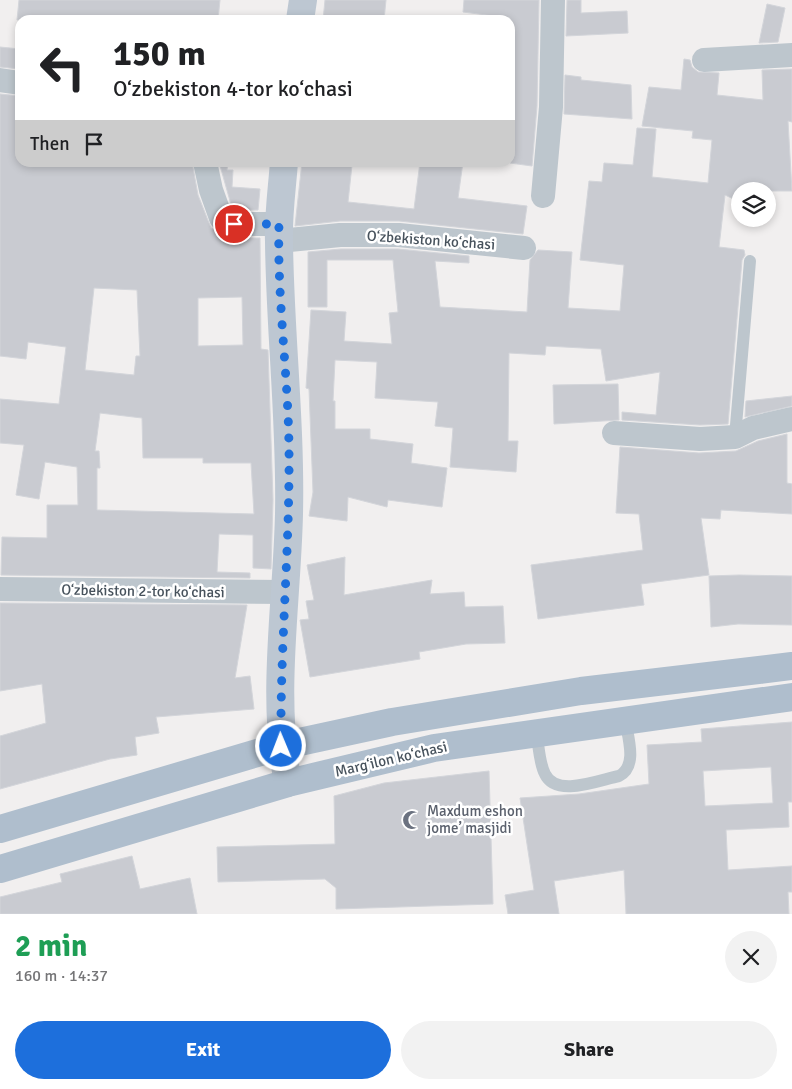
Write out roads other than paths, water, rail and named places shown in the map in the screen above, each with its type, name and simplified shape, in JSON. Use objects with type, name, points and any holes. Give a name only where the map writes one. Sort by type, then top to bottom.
[{"type":"main road","points":[[0,828],[281,746],[392,722],[581,691],[792,666]]},
{"type":"main road","name":"Margʻilon koʻchasi","points":[[0,869],[288,783],[434,748],[625,719],[792,697]]},
{"type":"street","points":[[301,15],[303,0]]},
{"type":"street","points":[[543,196],[551,107],[553,0]]},
{"type":"street","points":[[704,60],[792,55]]},
{"type":"street","points":[[0,80],[15,82]]},
{"type":"street","name":"Oʻzbekiston koʻchasi","points":[[206,167],[211,190],[221,218],[234,224],[279,232],[399,235],[524,248]]},
{"type":"street","points":[[284,167],[279,232],[289,434],[289,515],[281,690],[281,746],[288,783]]},
{"type":"street","points":[[614,433],[700,439],[735,437],[753,428],[792,419]]},
{"type":"street","name":"Oʻzbekiston 2-tor koʻchasi","points":[[0,589],[285,592]]},
{"type":"lane","points":[[735,437],[750,261]]},
{"type":"lane","points":[[536,732],[544,773],[549,781],[557,786],[568,786],[626,772],[630,766],[630,758],[625,719]]},
{"type":"place","name":"Maxdum eshon jome’ masjidi","points":[[412,820]]}]
